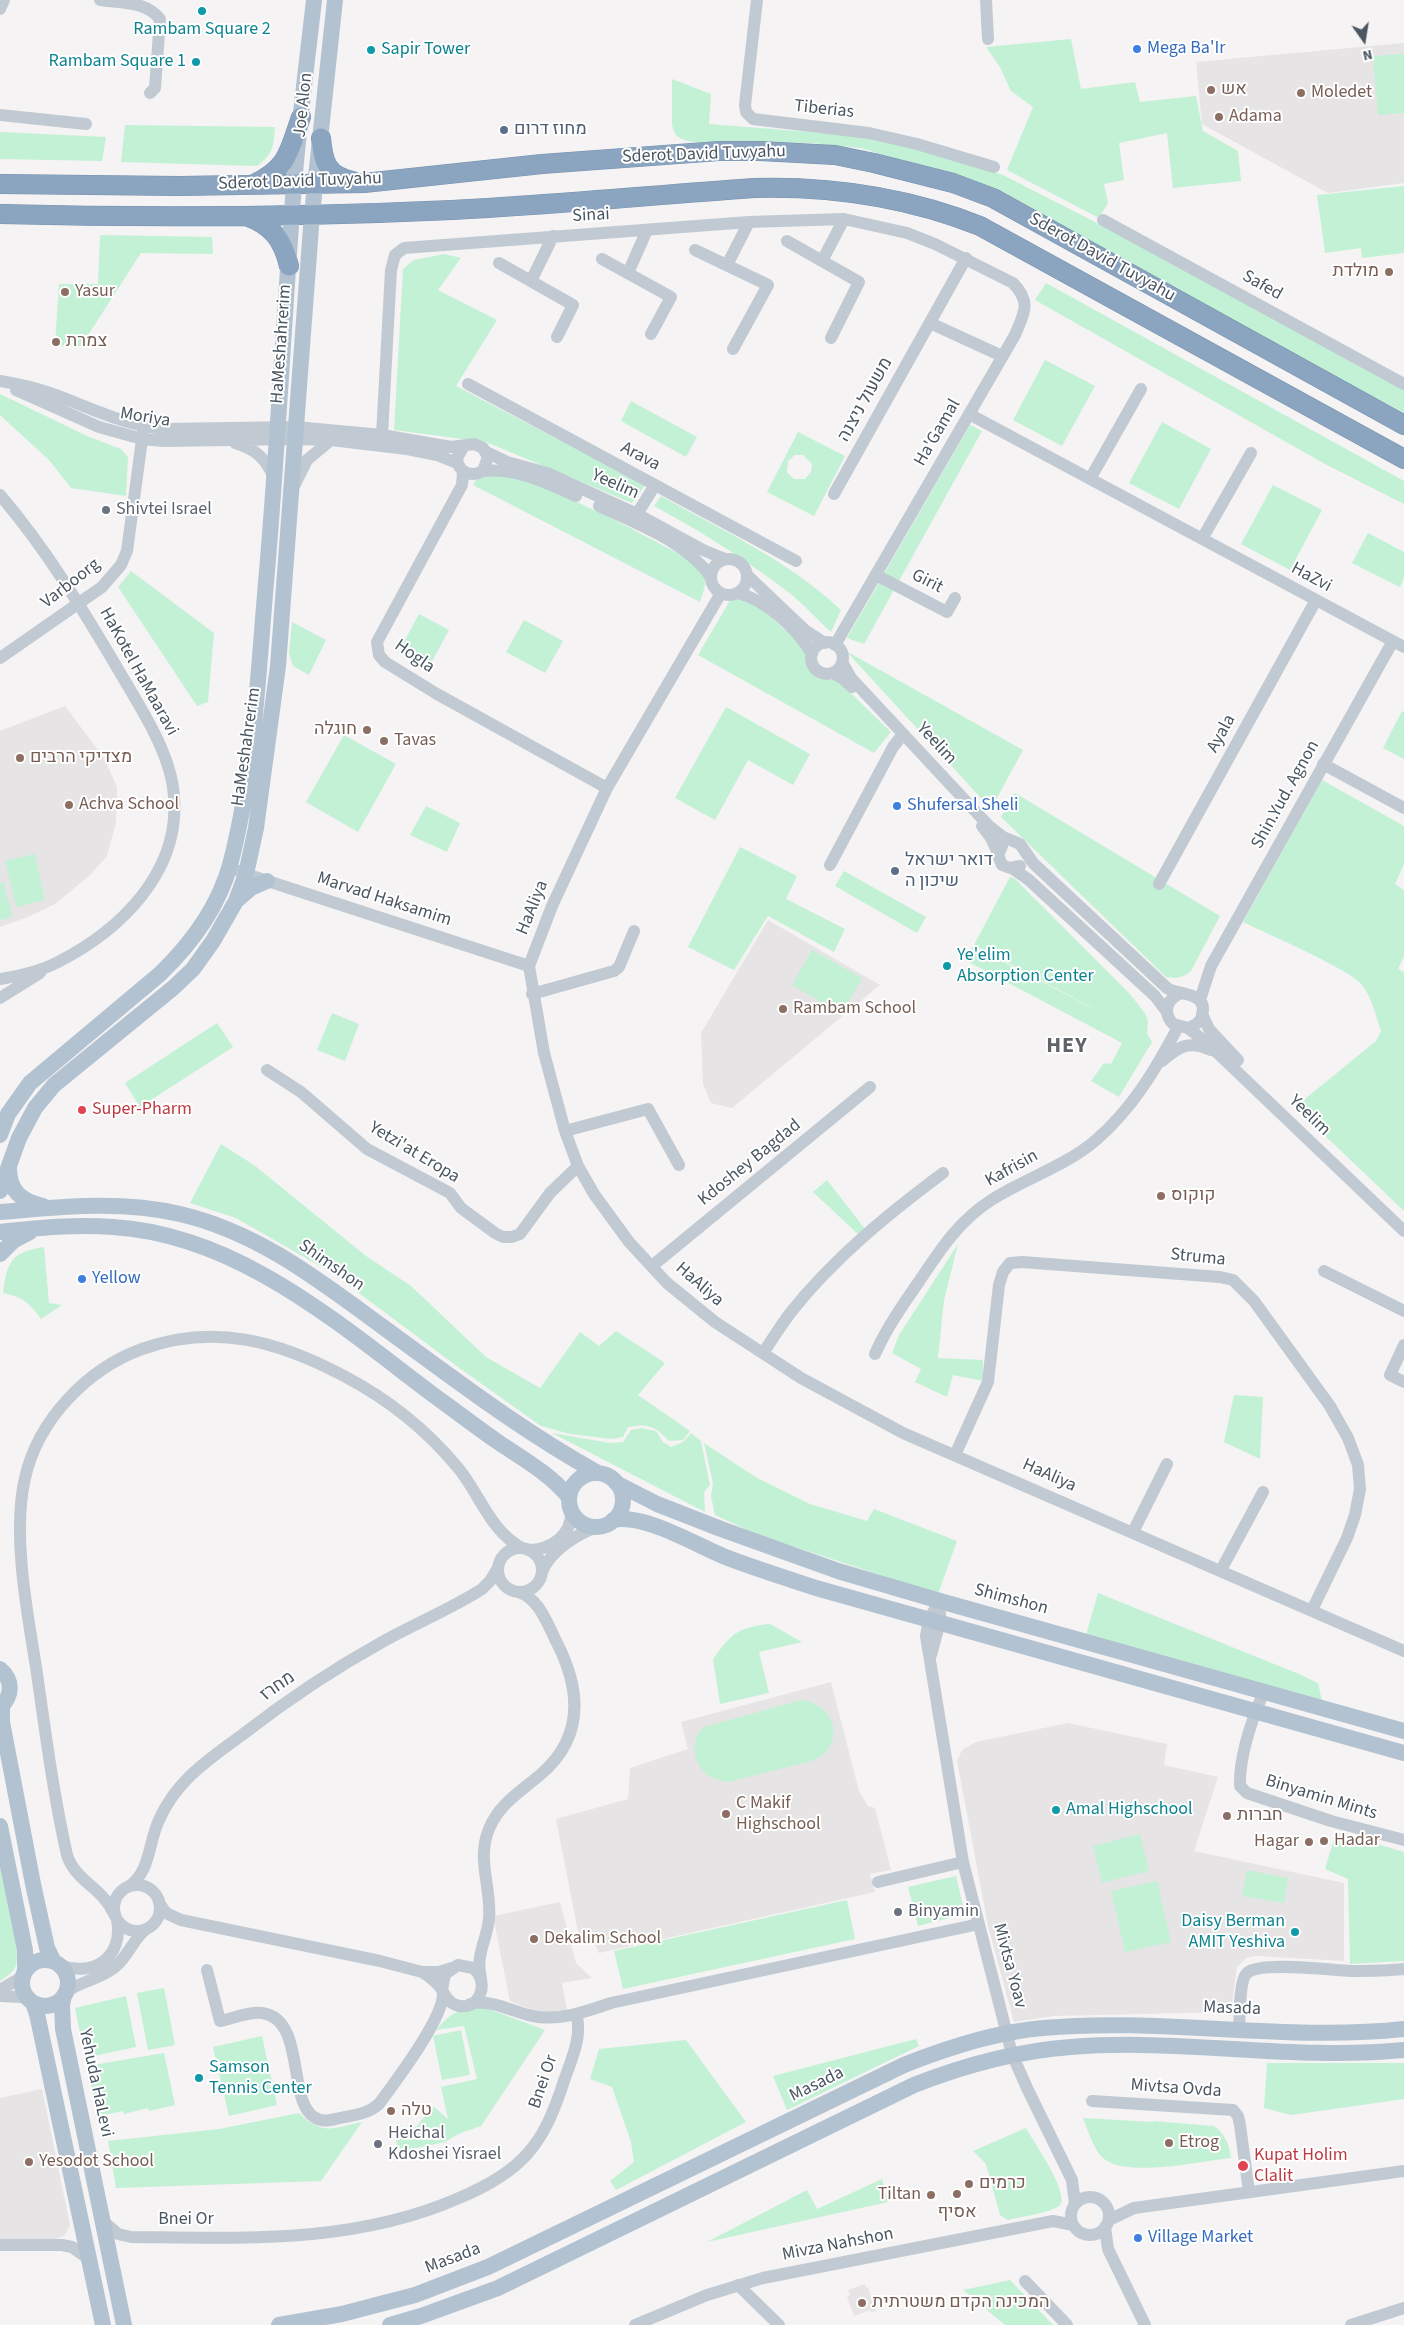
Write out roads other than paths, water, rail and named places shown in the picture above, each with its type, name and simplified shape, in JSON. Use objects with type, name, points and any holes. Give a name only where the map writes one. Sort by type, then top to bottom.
[{"type":"highway","points":[[252,184],[278,170],[290,151],[301,117]]},
{"type":"highway","points":[[321,138],[323,158],[333,173],[341,179],[364,183]]},
{"type":"highway","name":"Sderot David Tuvyahu","points":[[0,184],[149,186],[364,183],[542,164],[719,151],[799,152],[835,155],[953,183],[993,198],[1404,425]]},
{"type":"highway","name":"Sderot David Tuvyahu","points":[[0,214],[120,216],[312,214],[454,210],[754,188],[797,187],[851,191],[944,211],[980,226],[1017,244],[1092,288],[1404,459]]},
{"type":"highway","points":[[243,215],[264,224],[278,236],[285,248],[289,266]]},
{"type":"main road","name":"Joe Alon","points":[[292,214],[314,0]]},
{"type":"main road","name":"Joe Alon","points":[[312,214],[336,3]]},
{"type":"main road","name":"HaMeshahrerim","points":[[0,1135],[4,1120],[30,1083],[41,1072],[160,974],[179,956],[205,920],[220,892],[229,867],[249,774],[275,481],[292,214]]},
{"type":"main road","name":"HaMeshahrerim","points":[[0,1191],[19,1138],[35,1108],[54,1085],[173,988],[193,969],[214,941],[236,901],[246,874],[256,828],[278,666],[312,214]]},
{"type":"main road","points":[[236,901],[251,888],[267,880]]},
{"type":"main road","points":[[8,1165],[11,1186],[15,1192],[34,1204],[50,1208]]},
{"type":"main road","name":"Shimshon","points":[[0,1212],[105,1205],[142,1207],[181,1214],[251,1239],[303,1268],[519,1426],[598,1473]]},
{"type":"main road","points":[[0,1232],[46,1228],[115,1227],[149,1232],[240,1262],[289,1289],[498,1442],[553,1479],[581,1523],[597,1527],[613,1520],[629,1518],[646,1523],[769,1573],[1404,1753]]},
{"type":"main road","points":[[0,1254],[13,1241],[46,1228]]},
{"type":"main road","points":[[570,1504],[573,1486],[585,1475],[598,1473],[610,1477],[622,1494],[620,1510],[613,1520]]},
{"type":"main road","name":"Shimshon","points":[[616,1483],[657,1504],[776,1550],[940,1601],[1404,1731]]},
{"type":"main road","points":[[0,1669],[7,1676],[10,1686],[8,1697],[1,1706],[2,1722],[33,1884],[47,1948],[67,1978],[65,1994],[57,2003],[50,2006],[42,2006],[31,2002]]},
{"type":"main road","points":[[0,1826],[25,1950],[23,1992],[37,2014],[101,2322]]},
{"type":"main road","points":[[24,1974],[33,1963],[40,1960],[57,1964]]},
{"type":"main road","name":"Yehuda HaLevi","points":[[65,1994],[62,2005],[63,2029],[124,2325]]},
{"type":"main road","name":"Masada","points":[[278,2325],[342,2314],[415,2295],[488,2267],[904,2065],[941,2050],[1008,2033],[1042,2028],[1107,2024],[1327,2032],[1404,2029]]},
{"type":"main road","points":[[390,2325],[421,2316],[498,2288],[914,2086],[949,2072],[1012,2054],[1107,2045],[1326,2053],[1404,2050]]},
{"type":"street","points":[[100,0],[144,6],[154,11],[160,19],[161,29],[155,88],[150,93]]},
{"type":"street","name":"Tiberias","points":[[752,0],[754,16]]},
{"type":"street","name":"Tiberias","points":[[757,0],[745,105],[746,112],[753,119],[869,133],[917,144],[994,166]]},
{"type":"street","points":[[986,0],[988,39]]},
{"type":"street","points":[[0,115],[86,124]]},
{"type":"street","points":[[822,261],[844,220]]},
{"type":"street","name":"Sinai","points":[[382,435],[391,270],[395,255],[411,245],[750,222],[844,220],[874,224],[907,233],[966,258]]},
{"type":"street","name":"Safed","points":[[1104,220],[1404,384]]},
{"type":"street","points":[[727,265],[750,222]]},
{"type":"street","points":[[628,273],[647,230]]},
{"type":"street","points":[[531,281],[553,236]]},
{"type":"street","points":[[787,241],[859,282],[831,338]]},
{"type":"street","points":[[695,250],[768,285],[733,348]]},
{"type":"street","name":"משעול ניצנה","points":[[834,494],[966,258]]},
{"type":"street","name":"Ha'Gamal","points":[[830,644],[876,576],[1015,336],[1025,310],[1022,293],[1013,283],[966,258]]},
{"type":"street","points":[[602,259],[671,297],[651,334]]},
{"type":"street","points":[[499,263],[574,305],[557,337]]},
{"type":"street","points":[[930,323],[1002,356]]},
{"type":"street","name":"Moriya","points":[[0,382],[99,427],[143,433],[228,440],[278,433]]},
{"type":"street","name":"Arava","points":[[468,384],[796,561]]},
{"type":"street","points":[[1090,479],[1141,389]]},
{"type":"street","name":"HaZvi","points":[[969,414],[1398,644]]},
{"type":"street","name":"Moriya","points":[[143,433],[295,433]]},
{"type":"street","name":"Varboorg","points":[[0,658],[79,603],[111,578],[121,564],[127,551],[143,433]]},
{"type":"street","points":[[295,433],[382,435],[451,447],[479,445],[486,452],[488,462],[483,471],[473,474],[437,455],[295,433]]},
{"type":"street","points":[[228,440],[248,447],[258,454],[268,464],[275,481]]},
{"type":"street","points":[[290,494],[307,460],[331,440]]},
{"type":"street","points":[[460,468],[458,453],[464,446]]},
{"type":"street","name":"Yeelim","points":[[486,452],[507,462],[547,473],[637,514],[703,550],[726,559]]},
{"type":"street","points":[[1202,539],[1252,453]]},
{"type":"street","name":"Hogla","points":[[460,468],[462,485],[377,642],[379,655],[385,662],[437,694],[607,788]]},
{"type":"street","name":"Yeelim","points":[[483,471],[502,470],[534,478],[633,521],[679,548],[700,563],[711,577]]},
{"type":"street","points":[[637,514],[655,485]]},
{"type":"street","name":"HaKotel HaMaaravi","points":[[0,495],[79,603],[143,712],[158,742],[170,774],[174,795],[174,826],[157,874],[142,897],[120,921],[96,939],[56,963],[0,979]]},
{"type":"street","points":[[748,576],[745,586],[738,593],[730,595],[721,593],[714,586],[711,577],[716,564],[726,559],[740,562],[748,576],[806,631],[830,644],[841,652],[842,662],[837,670],[832,673],[824,673],[817,670],[812,662],[812,654],[816,647],[830,644]]},
{"type":"street","name":"Girit","points":[[876,576],[947,612],[955,598]]},
{"type":"street","name":"HaAliya","points":[[721,593],[607,788],[552,906],[529,966],[532,994],[544,1053],[565,1131],[578,1166],[612,1220],[668,1282],[715,1322],[801,1378],[856,1409],[903,1433],[1404,1650]]},
{"type":"street","points":[[738,593],[757,600],[769,608],[800,637],[812,654]]},
{"type":"street","name":"Ayala","points":[[1158,884],[1316,600]]},
{"type":"street","name":"Shin.Yud. Agnon","points":[[1190,995],[1211,966],[1323,764],[1398,644]]},
{"type":"street","name":"Yeelim","points":[[842,662],[851,678],[989,826],[1012,841]]},
{"type":"street","name":"Yeelim","points":[[832,673],[847,682],[984,829],[998,853]]},
{"type":"street","name":"Yeelim","points":[[830,865],[893,746],[900,738]]},
{"type":"street","points":[[1323,764],[1404,808]]},
{"type":"street","points":[[1167,1012],[1155,996],[1029,880],[1012,868],[1002,865],[998,853],[1003,844],[1012,841],[1020,844],[1033,864],[1167,988],[1190,995],[1202,1014],[1197,1023],[1183,1028],[1170,1021],[1167,1006],[1173,997],[1190,995]]},
{"type":"street","points":[[1012,868],[1022,864],[1025,853]]},
{"type":"street","name":"Marvad Haksamim","points":[[229,867],[529,966]]},
{"type":"street","points":[[532,994],[619,968],[634,931]]},
{"type":"street","points":[[0,998],[56,963]]},
{"type":"street","name":"Yeelim","points":[[1202,1014],[1209,1029],[1225,1048],[1404,1220]]},
{"type":"street","name":"Yeelim","points":[[1183,1028],[1216,1052],[1404,1231]]},
{"type":"street","name":"Kafrisin","points":[[875,1354],[898,1311],[952,1233],[972,1213],[994,1198],[1076,1154],[1096,1140],[1120,1117],[1183,1028]]},
{"type":"street","points":[[1158,1064],[1171,1053],[1189,1045],[1199,1045],[1216,1052]]},
{"type":"street","name":"Yetzi'at Eropa","points":[[267,1070],[301,1092],[367,1148],[450,1193],[461,1208],[495,1234],[503,1237],[512,1237],[520,1234],[550,1193],[578,1166]]},
{"type":"street","name":"Kdoshey Bagdad","points":[[652,1266],[870,1087]]},
{"type":"street","points":[[565,1131],[648,1109],[680,1166]]},
{"type":"street","points":[[763,1353],[791,1313],[827,1271],[897,1207],[943,1173]]},
{"type":"street","name":"Struma","points":[[956,1455],[988,1382],[998,1285],[1010,1264],[1038,1263],[1220,1277],[1233,1280],[1254,1301],[1330,1406],[1348,1438],[1358,1465],[1360,1489],[1356,1515],[1312,1610]]},
{"type":"street","points":[[1324,1271],[1404,1311]]},
{"type":"street","points":[[181,1920],[166,1921],[148,1928],[131,1930],[116,1917],[106,1899],[75,1872],[66,1850],[30,1631],[20,1528],[22,1490],[31,1458],[46,1429],[64,1404],[85,1383],[108,1366],[133,1352],[185,1337],[211,1335],[236,1336],[287,1351],[341,1374],[367,1388],[416,1424],[439,1445],[481,1499],[499,1532],[501,1546],[500,1578],[513,1590],[529,1597],[539,1608]]},
{"type":"street","points":[[1404,1345],[1390,1375],[1404,1382]]},
{"type":"street","points":[[1133,1532],[1167,1464]]},
{"type":"street","points":[[1221,1570],[1263,1492]]},
{"type":"street","points":[[499,1565],[508,1552],[543,1548],[558,1541],[568,1527],[570,1504]]},
{"type":"street","points":[[513,1590],[531,1589],[549,1560],[577,1536],[597,1527]]},
{"type":"street","points":[[435,2022],[446,2013],[467,2005],[480,1996],[482,1981],[479,1962],[481,1946],[489,1918],[489,1897],[483,1868],[484,1843],[488,1832],[504,1805],[558,1757],[570,1734],[574,1720],[574,1688],[569,1671],[539,1608],[536,1594],[540,1577],[538,1559],[499,1532]]},
{"type":"street","name":"מחרז","points":[[126,1888],[139,1878],[147,1862],[154,1833],[163,1810],[182,1785],[203,1764],[285,1703],[338,1668],[382,1642],[479,1591],[490,1581],[499,1565]]},
{"type":"street","name":"מחרז","points":[[479,1591],[513,1590]]},
{"type":"street","name":"Mivtsa Yoav","points":[[940,1601],[935,1620],[926,1636],[964,1862],[1012,2054],[1072,2180],[1074,2206]]},
{"type":"street","name":"Binyamin Mints","points":[[1264,1691],[1256,1710],[1240,1773],[1240,1786],[1247,1793],[1331,1822],[1404,1840]]},
{"type":"street","name":"מחרז","points":[[147,1862],[148,1881],[156,1898]]},
{"type":"street","points":[[878,1882],[964,1862]]},
{"type":"street","points":[[93,1888],[109,1892],[142,1886],[156,1898],[166,1913],[181,1920],[385,1962],[422,1972],[436,1972],[455,1967],[473,1968],[489,1996],[500,2005]]},
{"type":"street","points":[[57,1964],[79,1970],[88,1969],[104,1961],[115,1948],[118,1940],[116,1900],[126,1888]]},
{"type":"street","points":[[65,1994],[77,1985],[105,1974],[115,1967],[158,1918],[156,1898]]},
{"type":"street","points":[[422,1972],[452,2003],[500,2005],[536,2016],[553,2018],[576,2014],[611,2003],[655,1993],[979,1924]]},
{"type":"street","points":[[207,1970],[220,2021],[259,2012],[269,2015],[283,2026],[289,2038],[306,2107],[314,2118],[322,2120],[366,2112],[376,2107],[435,2022],[442,2006],[444,1977],[455,1967],[473,1956],[481,1946]]},
{"type":"street","points":[[1239,2029],[1243,1981],[1246,1973],[1253,1969],[1277,1966],[1351,1971],[1404,1970]]},
{"type":"street","points":[[0,1990],[24,1974]]},
{"type":"street","points":[[0,1996],[21,1997],[31,2002]]},
{"type":"street","name":"Bnei Or","points":[[103,2220],[118,2234],[131,2237],[248,2238],[306,2236],[370,2226],[422,2213],[475,2191],[516,2166],[540,2138],[557,2102],[580,2031],[576,2014]]},
{"type":"street","name":"Mivtsa Ovda","points":[[1092,2101],[1233,2110],[1240,2125],[1249,2192]]},
{"type":"street","points":[[1134,2208],[1107,2224],[1098,2233],[1082,2233],[1073,2225],[1074,2206],[1080,2200],[1091,2197],[1104,2203],[1134,2208],[1404,2171]]},
{"type":"street","name":"Mivtsa Yoav","points":[[1072,2180],[1091,2197]]},
{"type":"street","points":[[1104,2203],[1107,2208],[1108,2248],[1145,2325]]},
{"type":"street","name":"Mivza Nahshon","points":[[1053,2221],[1074,2206]]},
{"type":"street","name":"Mivza Nahshon","points":[[635,2325],[683,2304],[738,2285],[795,2270],[1053,2221],[1073,2225]]},
{"type":"street","points":[[62,2245],[70,2241],[82,2225]]},
{"type":"street","points":[[1088,2234],[1102,2252],[1138,2325]]},
{"type":"street","points":[[110,2255],[115,2247],[131,2237]]},
{"type":"street","points":[[0,2245],[62,2245],[72,2247],[89,2259]]},
{"type":"street","points":[[1025,2280],[1067,2325]]},
{"type":"street","points":[[738,2285],[780,2325]]},
{"type":"street","points":[[1351,2325],[1404,2308]]},
{"type":"place","name":"Rambam Square 2","points":[[202,11]]},
{"type":"place","name":"Mega Ba'Ir","points":[[1137,49]]},
{"type":"place","name":"Sapir Tower","points":[[371,50]]},
{"type":"place","name":"Rambam Square 1","points":[[196,62]]},
{"type":"place","name":"אש","points":[[1211,90]]},
{"type":"place","name":"Moledet","points":[[1301,93]]},
{"type":"place","name":"Adama","points":[[1219,117]]},
{"type":"place","name":"מחוז דרום","points":[[504,130]]},
{"type":"place","name":"מולדת","points":[[1389,272]]},
{"type":"place","name":"Yasur","points":[[65,292]]},
{"type":"place","name":"צמרת","points":[[56,342]]},
{"type":"place","name":"Shivtei Israel","points":[[106,510]]},
{"type":"place","name":"חוגלה","points":[[367,730]]},
{"type":"place","name":"Tavas","points":[[384,741]]},
{"type":"place","name":"מצדיקי הרבים","points":[[20,758]]},
{"type":"place","name":"Achva School","points":[[69,805]]},
{"type":"place","name":"Shufersal Sheli","points":[[897,806]]},
{"type":"place","name":"דואר ישראל שיכון ה","points":[[895,871]]},
{"type":"place","name":"Ye'elim Absorption Center","points":[[947,966]]},
{"type":"place","name":"Rambam School","points":[[783,1009]]},
{"type":"place","name":"Super-Pharm","points":[[82,1110]]},
{"type":"place","name":"קוקוס","points":[[1161,1196]]},
{"type":"place","name":"Yellow","points":[[82,1279]]},
{"type":"place","name":"Amal Highschool","points":[[1056,1810]]},
{"type":"place","name":"C Makif Highschool","points":[[726,1814]]},
{"type":"place","name":"חברות","points":[[1227,1816]]},
{"type":"place","name":"Hadar","points":[[1324,1841]]},
{"type":"place","name":"Hagar","points":[[1309,1842]]},
{"type":"place","name":"Binyamin","points":[[898,1912]]},
{"type":"place","name":"Daisy Berman AMIT Yeshiva","points":[[1295,1932]]},
{"type":"place","name":"Dekalim School","points":[[534,1939]]},
{"type":"place","name":"Samson Tennis Center","points":[[199,2078]]},
{"type":"place","name":"טלה","points":[[391,2111]]},
{"type":"place","name":"Etrog","points":[[1169,2143]]},
{"type":"place","name":"Heichal Kdoshei Yisrael","points":[[378,2144]]},
{"type":"place","name":"Yesodot School","points":[[29,2162]]},
{"type":"place","name":"Kupat Holim Clalit","points":[[1243,2166]]},
{"type":"place","name":"כרמים","points":[[969,2184]]},
{"type":"place","name":"אסיף","points":[[957,2194]]},
{"type":"place","name":"Tiltan","points":[[931,2195]]},
{"type":"place","name":"Village Market","points":[[1138,2238]]},
{"type":"place","name":"המכינה הקדם משטרתית","points":[[862,2303]]},
{"type":"district","name":"HEY","points":[[1067,1047]]}]
